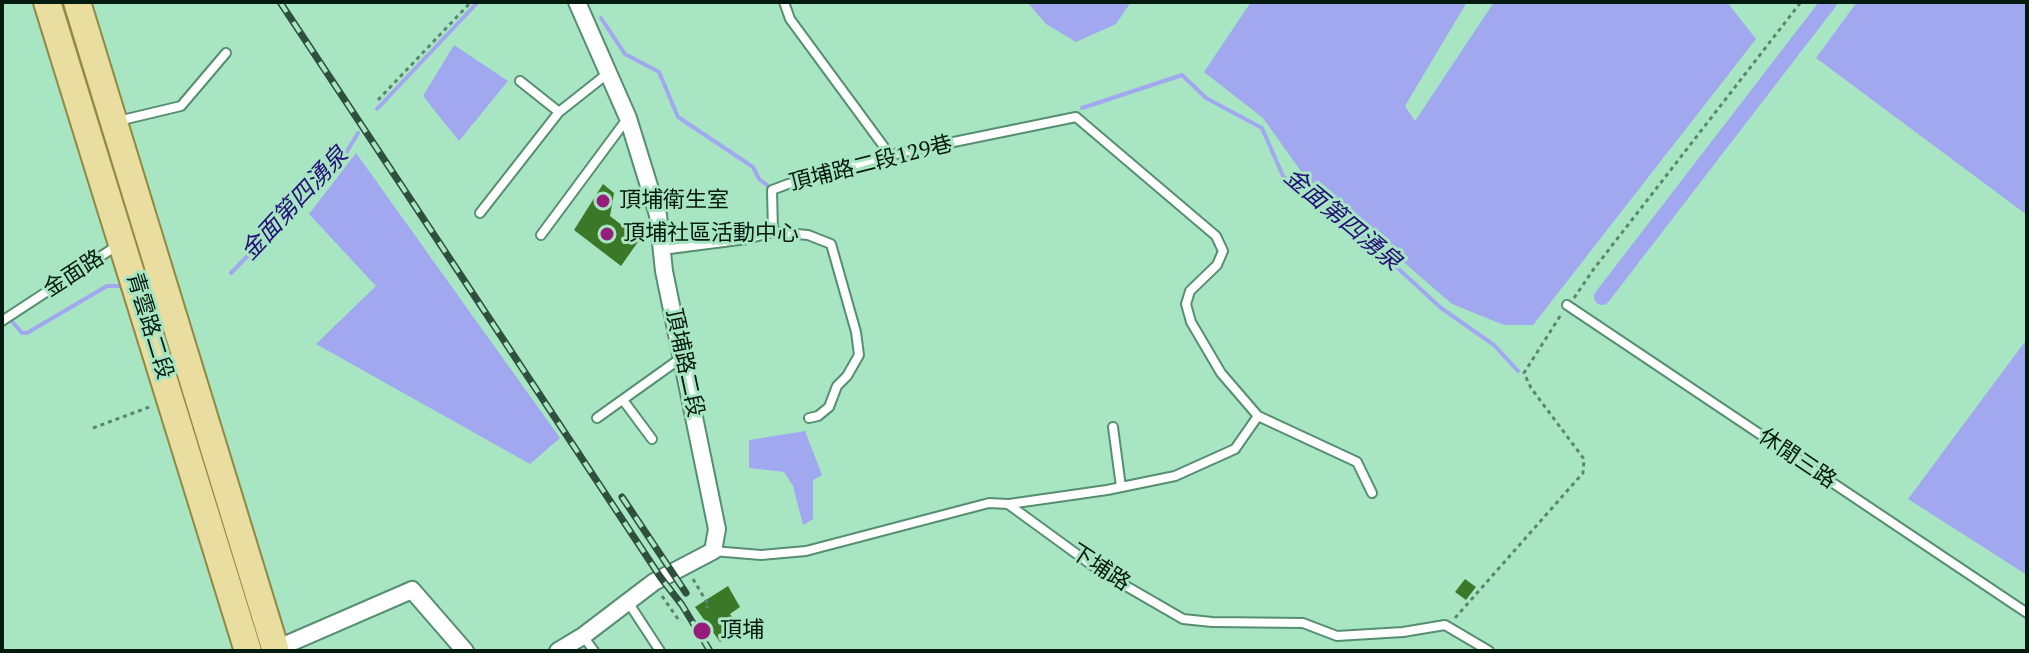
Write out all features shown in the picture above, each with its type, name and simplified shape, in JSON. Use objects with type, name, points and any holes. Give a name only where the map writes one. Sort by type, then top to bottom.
[{"type":"main road","name":"青雲路二段","points":[[47,2],[248,651]]},
{"type":"main road","name":"青雲路二段","points":[[77,2],[276,650]]},
{"type":"street","name":"頂埔路二段","points":[[577,2],[628,118],[658,215],[661,250],[717,529],[713,551]]},
{"type":"street","points":[[558,651],[583,636],[654,582],[713,551]]},
{"type":"street","points":[[276,650],[412,590],[465,651]]},
{"type":"lane","points":[[784,2],[790,19],[890,155]]},
{"type":"lane","points":[[114,123],[181,106],[226,53]]},
{"type":"lane","points":[[480,213],[559,112],[607,74]]},
{"type":"lane","points":[[520,81],[559,112]]},
{"type":"lane","name":"頂埔路二段129巷","points":[[773,232],[772,190],[890,155],[1076,117],[1216,236],[1223,251],[1217,265],[1190,291],[1186,304],[1191,322],[1221,373],[1258,416]]},
{"type":"lane","points":[[541,235],[628,118]]},
{"type":"lane","name":"金面路","points":[[2,321],[145,226]]},
{"type":"lane","points":[[661,250],[747,239],[773,232],[808,235],[831,244],[856,332],[859,355],[837,386],[829,407],[818,416],[809,418]]},
{"type":"lane","name":"休閒三路","points":[[1567,305],[2027,613]]},
{"type":"lane","points":[[597,418],[682,357]]},
{"type":"lane","points":[[623,400],[652,439]]},
{"type":"lane","points":[[713,551],[761,555],[806,551],[989,503],[1008,504],[1175,476],[1235,449],[1258,416],[1357,462],[1372,493]]},
{"type":"lane","points":[[1113,427],[1121,487]]},
{"type":"lane","name":"下埔路","points":[[1008,504],[1100,571],[1183,619],[1303,623],[1337,636],[1403,632],[1445,625],[1489,651]]},
{"type":"lane","points":[[627,601],[660,651]]},
{"type":"lane","points":[[583,636],[594,651]]},
{"type":"path","points":[[378,100],[471,2]]},
{"type":"path","points":[[93,428],[171,399]]},
{"type":"path","points":[[684,566],[709,606],[706,608]]},
{"type":"path","points":[[654,582],[678,619],[682,620]]},
{"type":"water","points":[[1027,2],[1131,2],[1116,24],[1076,42],[1046,24]]},
{"type":"water","points":[[1251,2],[1467,2],[1405,106],[1415,121],[1494,2],[1727,2],[1756,39],[1533,325],[1504,325],[1452,304],[1305,177],[1263,118],[1204,72]]},
{"type":"water","points":[[1857,2],[2022,2],[2027,5],[2027,215],[1816,58]]},
{"type":"water","points":[[454,45],[508,81],[459,141],[423,96]]},
{"type":"water","points":[[356,153],[560,438],[530,464],[316,344],[376,286],[309,214]]},
{"type":"water","points":[[2027,339],[2027,575],[1908,499]]},
{"type":"water","points":[[805,431],[822,475],[813,480],[813,519],[803,525],[793,486],[784,472],[749,468],[749,440]]},
{"type":"building","name":"頂埔社區活動中心","points":[[603,184],[614,193],[610,216],[640,239],[621,266],[574,230]]},
{"type":"building","points":[[1465,579],[1476,587],[1466,600],[1455,592]]},
{"type":"building","points":[[728,586],[740,607],[730,614],[740,630],[720,642],[695,607]]},
{"type":"waterway","name":"金面第四湧泉","points":[[377,109],[478,2]]},
{"type":"waterway","points":[[1602,297],[1829,2]]},
{"type":"waterway","name":"金面第四湧泉","points":[[601,18],[625,54],[659,72],[678,117],[753,167],[759,179],[767,185]]},
{"type":"waterway","name":"金面第四湧泉","points":[[1082,108],[1182,75],[1206,98],[1262,128],[1283,176],[1375,247],[1441,308],[1494,345],[1518,371]]},
{"type":"waterway","name":"金面第四湧泉","points":[[231,273],[343,158],[358,133]]},
{"type":"waterway","name":"金面第四湧泉","points":[[7,321],[10,319],[22,333],[27,333],[107,286],[121,286]]},
{"type":"railway","points":[[280,2],[710,651]]},
{"type":"railway","points":[[622,497],[686,593]]},
{"type":"place","name":"頂埔衛生室","points":[[603,201]]},
{"type":"place","name":"頂埔社區活動中心","points":[[607,234]]},
{"type":"place","name":"頂埔","points":[[702,631]]}]
